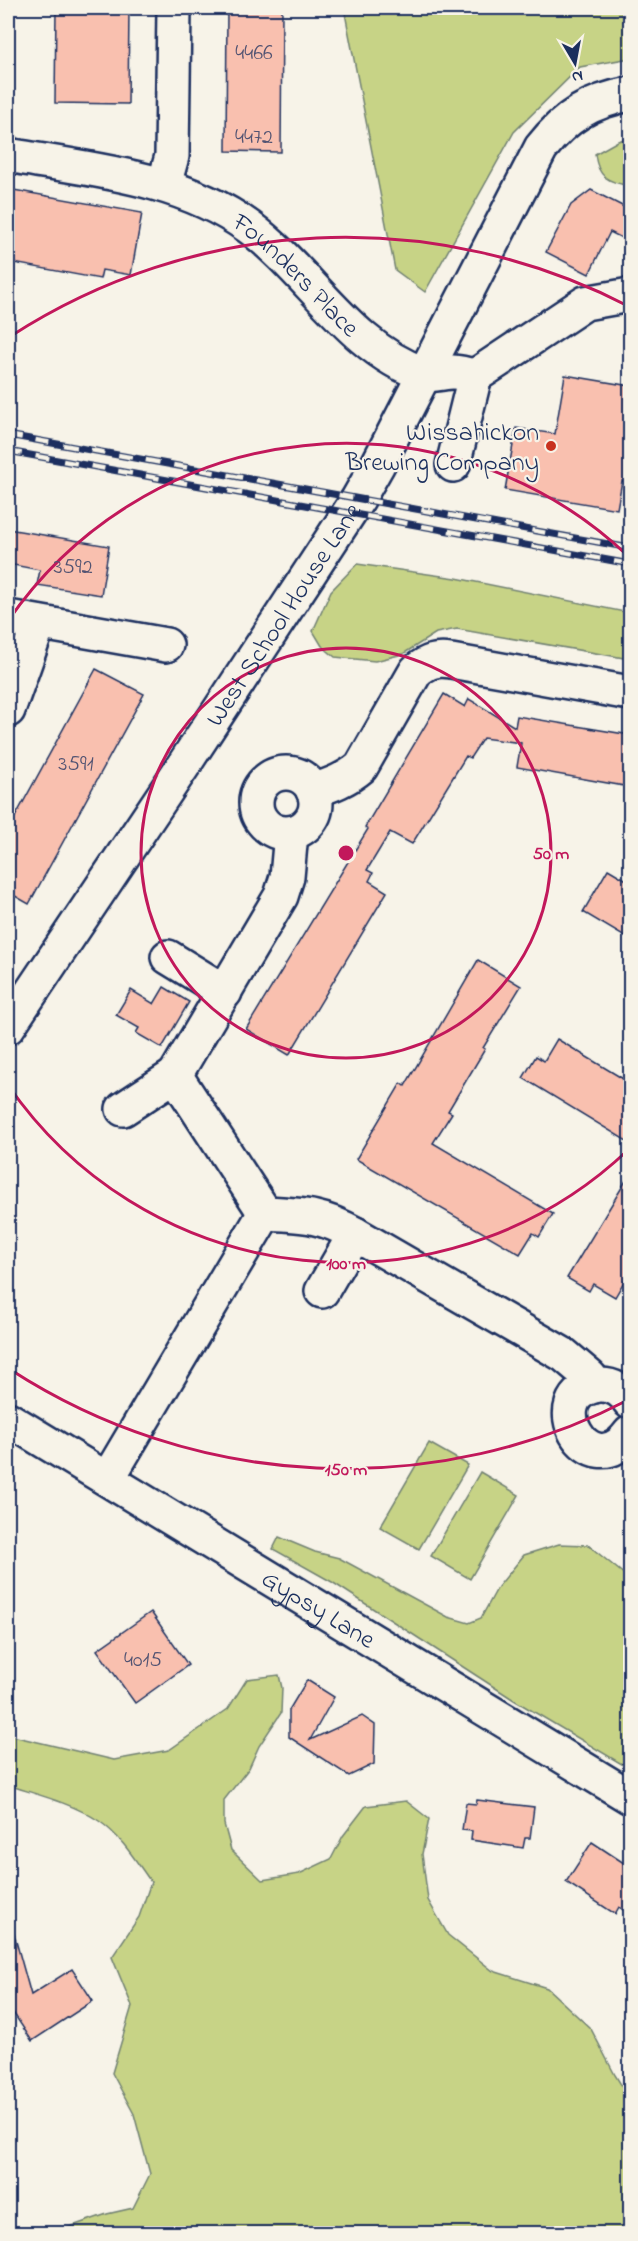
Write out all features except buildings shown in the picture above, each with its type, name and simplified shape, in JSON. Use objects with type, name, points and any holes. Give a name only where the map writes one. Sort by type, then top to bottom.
[{"type":"street","points":[[164,185],[172,156],[174,8]]},
{"type":"street","name":"West School House Lane","points":[[8,1027],[18,988],[327,547],[378,464],[541,148],[556,129],[573,115],[611,97],[630,94]]},
{"type":"street","name":"Founders Place","points":[[8,155],[129,176],[194,196],[249,226],[276,249],[353,328],[379,350],[402,365],[424,375]]},
{"type":"street","points":[[453,465],[475,376],[585,303],[630,295]]},
{"type":"street","points":[[424,375],[455,372],[475,376]]},
{"type":"street","points":[[8,617],[166,645]]},
{"type":"street","points":[[8,710],[39,623]]},
{"type":"street","points":[[314,791],[337,783],[361,767],[417,671],[426,663],[439,660],[451,661],[630,693]]},
{"type":"street","points":[[289,773],[299,776],[308,782],[314,791],[316,801],[311,820],[306,826],[291,833],[273,830],[260,819],[255,802],[260,787],[273,776],[289,773]]},
{"type":"street","points":[[123,1109],[174,1075],[225,992],[281,896],[287,877],[291,833]]},
{"type":"street","points":[[168,957],[225,992]]},
{"type":"street","points":[[174,1075],[265,1213]]},
{"type":"street","points":[[265,1213],[319,1217],[334,1222],[564,1355],[590,1377],[594,1386]]},
{"type":"street","points":[[108,1478],[265,1213]]},
{"type":"street","points":[[322,1291],[355,1234]]},
{"type":"street","points":[[630,1402],[624,1393],[615,1388],[604,1385],[594,1386],[584,1390],[577,1398],[570,1418],[577,1437],[585,1445],[594,1449],[605,1450],[616,1447],[625,1441],[630,1433]]},
{"type":"street","name":"Gypsy Lane","points":[[8,1419],[630,1797]]},
{"type":"green space","points":[[344,8],[630,8],[630,58],[580,67],[514,132],[425,292],[395,270]]},
{"type":"green space","points":[[630,137],[630,186],[605,178],[596,162],[595,154]]},
{"type":"green space","points":[[357,564],[456,578],[630,613],[630,659],[457,629],[436,633],[403,654],[375,661],[335,657],[322,646],[313,631],[331,591]]},
{"type":"green space","points":[[429,1443],[468,1465],[419,1549],[380,1527]]},
{"type":"green space","points":[[480,1472],[519,1495],[470,1579],[431,1556]]},
{"type":"green space","points":[[279,1537],[315,1552],[339,1558],[448,1617],[469,1623],[481,1618],[498,1587],[524,1555],[559,1544],[588,1545],[630,1579],[630,1769],[514,1700],[332,1582],[273,1549]]},
{"type":"green space","points":[[279,1675],[282,1688],[281,1713],[259,1746],[249,1768],[224,1800],[224,1824],[231,1850],[262,1880],[299,1874],[331,1859],[343,1836],[366,1806],[406,1801],[429,1819],[422,1854],[428,1900],[448,1935],[493,1971],[547,1988],[591,2029],[630,2099],[630,2233],[52,2233],[107,2214],[133,2208],[150,2174],[134,2114],[112,2073],[132,2006],[112,1957],[139,1917],[151,1882],[121,1841],[99,1821],[66,1804],[8,1785],[8,1735],[114,1760],[169,1750],[228,1709],[247,1679]]},
{"type":"railway","points":[[8,435],[630,548]]},
{"type":"railway","points":[[8,451],[630,564]]},
{"type":"place","name":"Wissahickon Brewing Company","points":[[551,446]]}]
